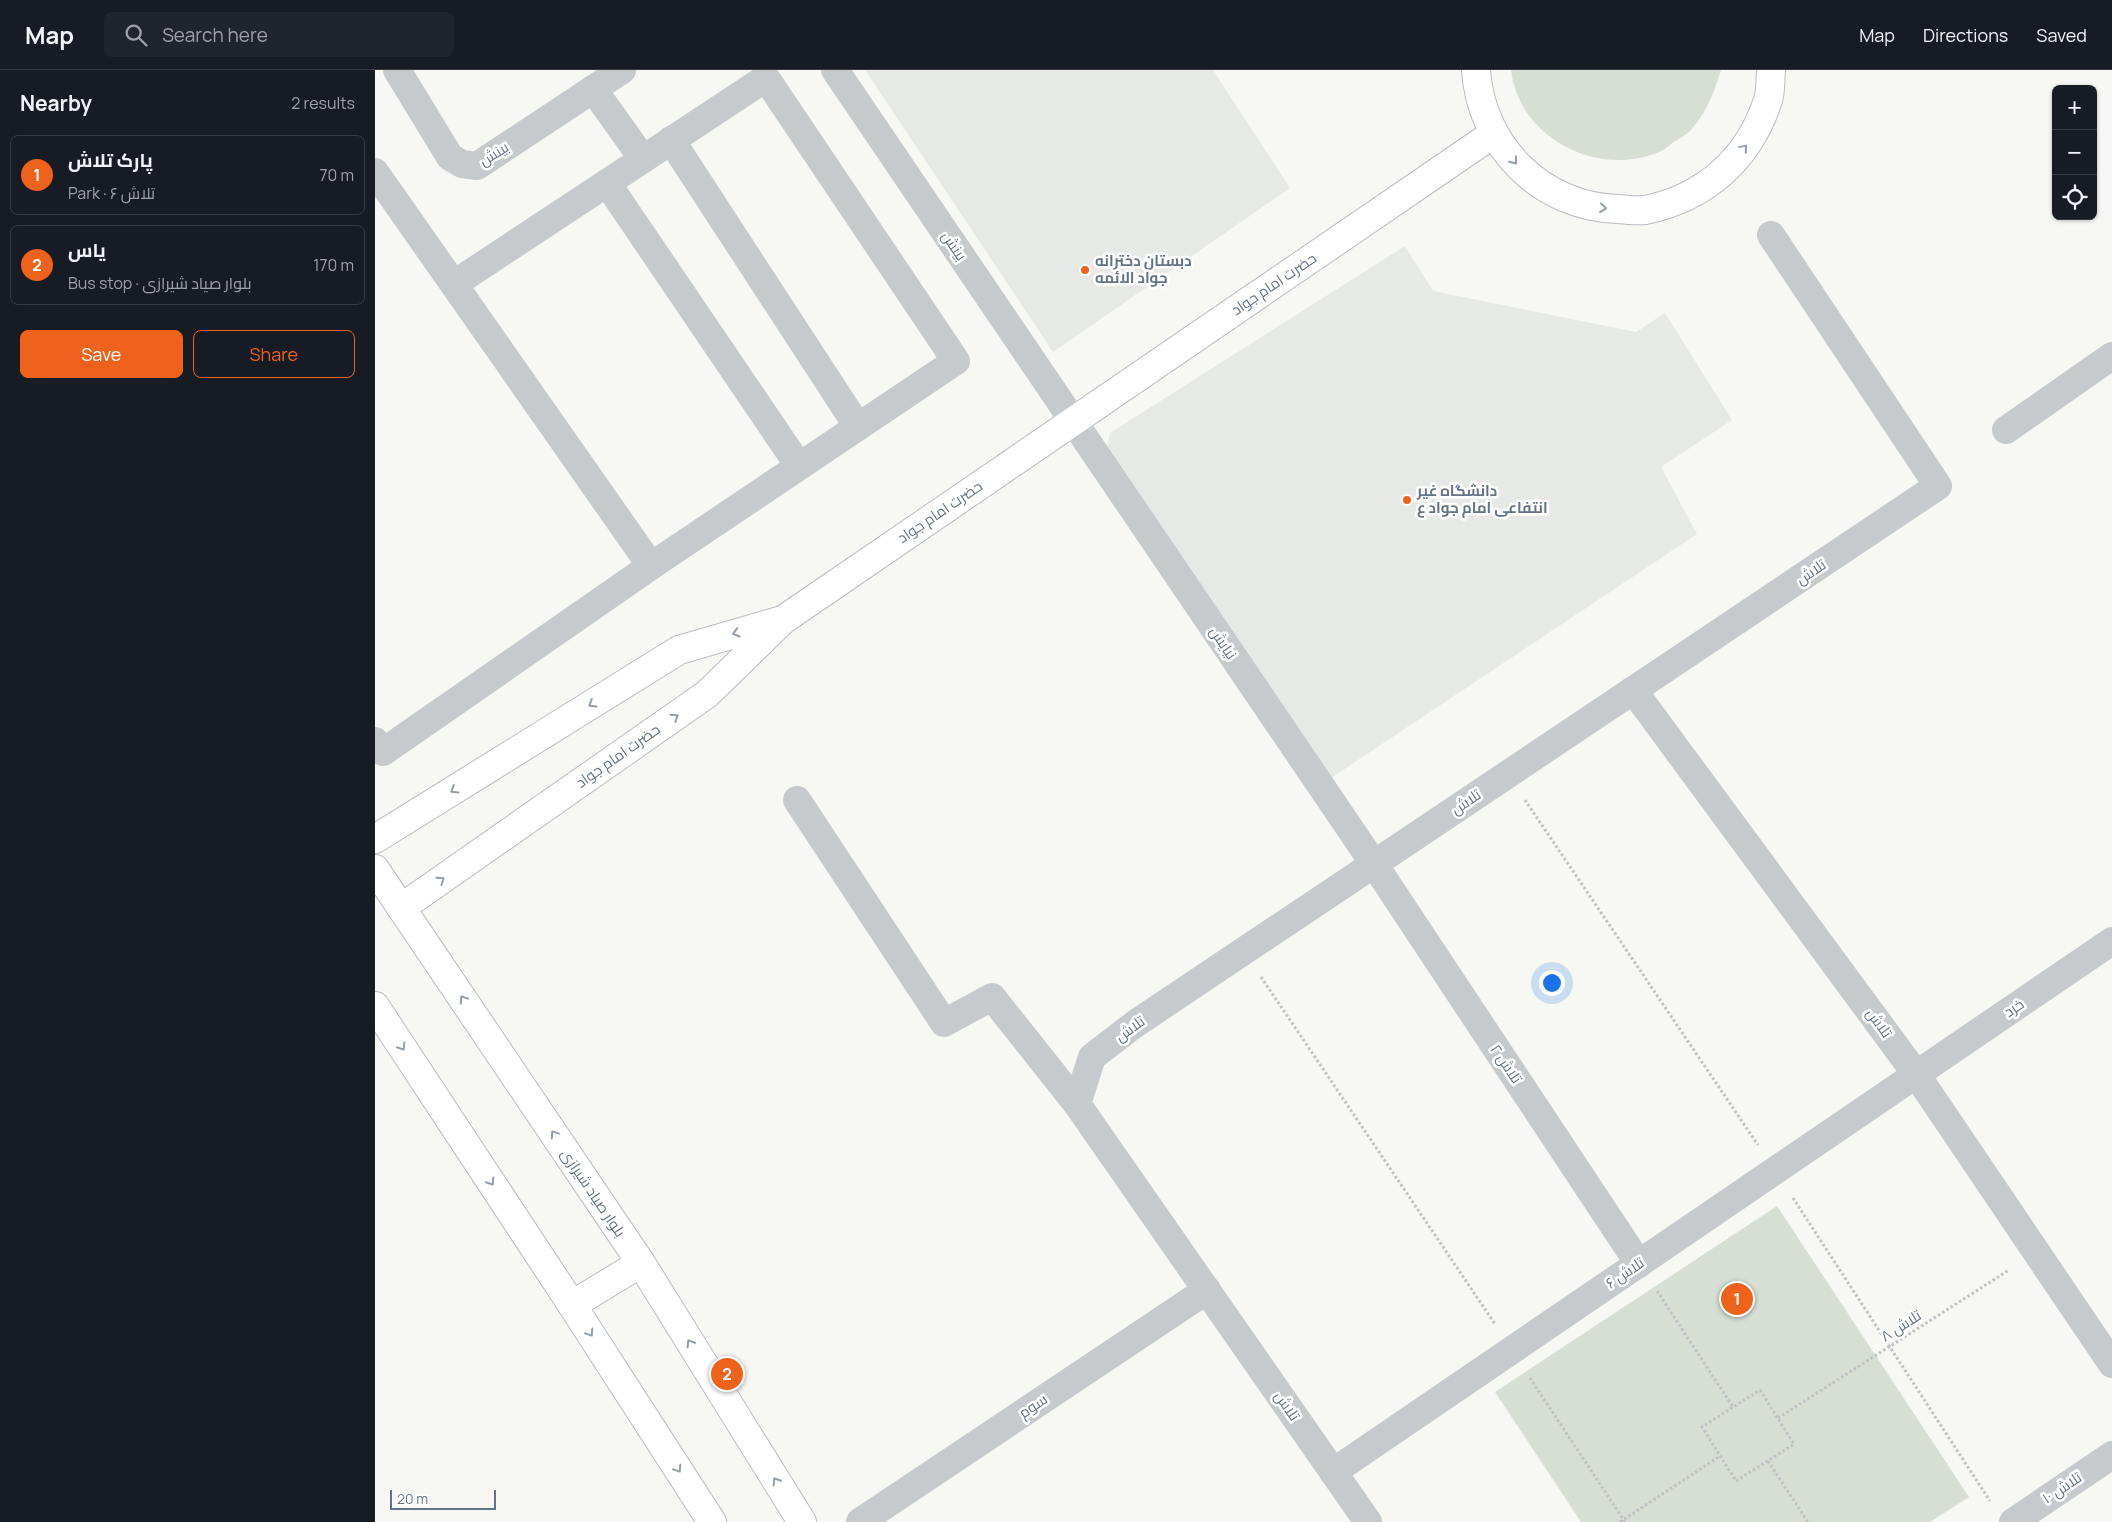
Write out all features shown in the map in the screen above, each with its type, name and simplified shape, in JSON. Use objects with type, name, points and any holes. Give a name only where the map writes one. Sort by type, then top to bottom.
[{"type":"street","name":"بینش","points":[[397,70],[450,158],[469,166],[477,166],[622,70]]},
{"type":"street","name":"بینش","points":[[835,70],[1073,422]]},
{"type":"street","points":[[1476,70],[1477,92],[1493,134],[1520,169],[1556,195],[1599,209],[1643,210],[1686,198],[1723,174],[1751,140],[1768,99],[1771,70]]},
{"type":"street","points":[[375,741],[383,752],[651,566],[956,361],[766,78],[454,284]]},
{"type":"street","points":[[593,89],[643,159]]},
{"type":"street","name":"حضرت امام جواد","points":[[401,908],[707,694],[783,620],[1493,134]]},
{"type":"street","points":[[671,140],[859,427]]},
{"type":"street","points":[[375,172],[651,566]]},
{"type":"street","points":[[607,183],[799,466]]},
{"type":"street","name":"تلاش","points":[[1367,1522],[1077,1104],[1092,1058],[1135,1024],[1938,486],[1771,235]]},
{"type":"street","points":[[2006,430],[2112,356]]},
{"type":"street","name":"نیایش","points":[[1073,422],[1374,864]]},
{"type":"street","points":[[375,839],[679,650],[783,620]]},
{"type":"street","name":"تلاش","points":[[1633,690],[1916,1074],[2112,1364]]},
{"type":"street","points":[[797,800],[944,1023],[992,997],[1077,1104]]},
{"type":"street","name":"تلاش ۲","points":[[1374,864],[1639,1264]]},
{"type":"street","name":"بلوار صیاد شیرازی","points":[[375,869],[641,1263],[802,1522]]},
{"type":"street","name":"خرد","points":[[1916,1074],[2112,941]]},
{"type":"street","points":[[375,1006],[572,1304],[712,1522]]},
{"type":"street","name":"تلاش ۶","points":[[1333,1472],[1916,1074]]},
{"type":"street","points":[[572,1304],[641,1263]]},
{"type":"street","name":"سوم","points":[[860,1522],[1207,1290]]},
{"type":"street","name":"تلاش ۱۰","points":[[2013,1522],[2112,1455]]},
{"type":"path","points":[[1244,952],[1512,1350],[1623,1521],[1720,1456]]},
{"type":"path","name":"تلاش ۸","points":[[1778,1418],[2037,1252]]},
{"type":"path","points":[[1639,1264],[1733,1408]]},
{"type":"path","points":[[1760,1390],[1794,1444],[1736,1481],[1702,1427],[1733,1408],[1760,1390]]},
{"type":"path","points":[[1768,1460],[1808,1522]]},
{"type":"shaded area","name":"دبستان دخترانه جواد الائمه","points":[[865,70],[1213,70],[1290,188],[1053,352]]},
{"type":"shaded area","points":[[1511,70],[1721,70],[1705,110],[1688,132],[1659,152],[1635,159],[1611,160],[1587,155],[1565,146],[1545,133],[1529,115],[1517,94]]},
{"type":"shaded area","name":"دانشگاه غیر انتفاعی امام جواد ع","points":[[1405,246],[1433,291],[1636,332],[1665,313],[1732,420],[1661,467],[1697,534],[1319,786],[1106,457],[1110,433]]},
{"type":"shaded area","points":[[1777,1206],[1969,1497],[1930,1522],[1581,1522],[1495,1392]]},
{"type":"place","name":"دبستان دخترانه جواد الائمه","points":[[1085,270]]},
{"type":"place","name":"دانشگاه غیر انتفاعی امام جواد ع","points":[[1407,500]]},
{"type":"place","name":"پارک تلاش","points":[[1737,1299]]},
{"type":"place","name":"یاس","points":[[727,1374]]}]
